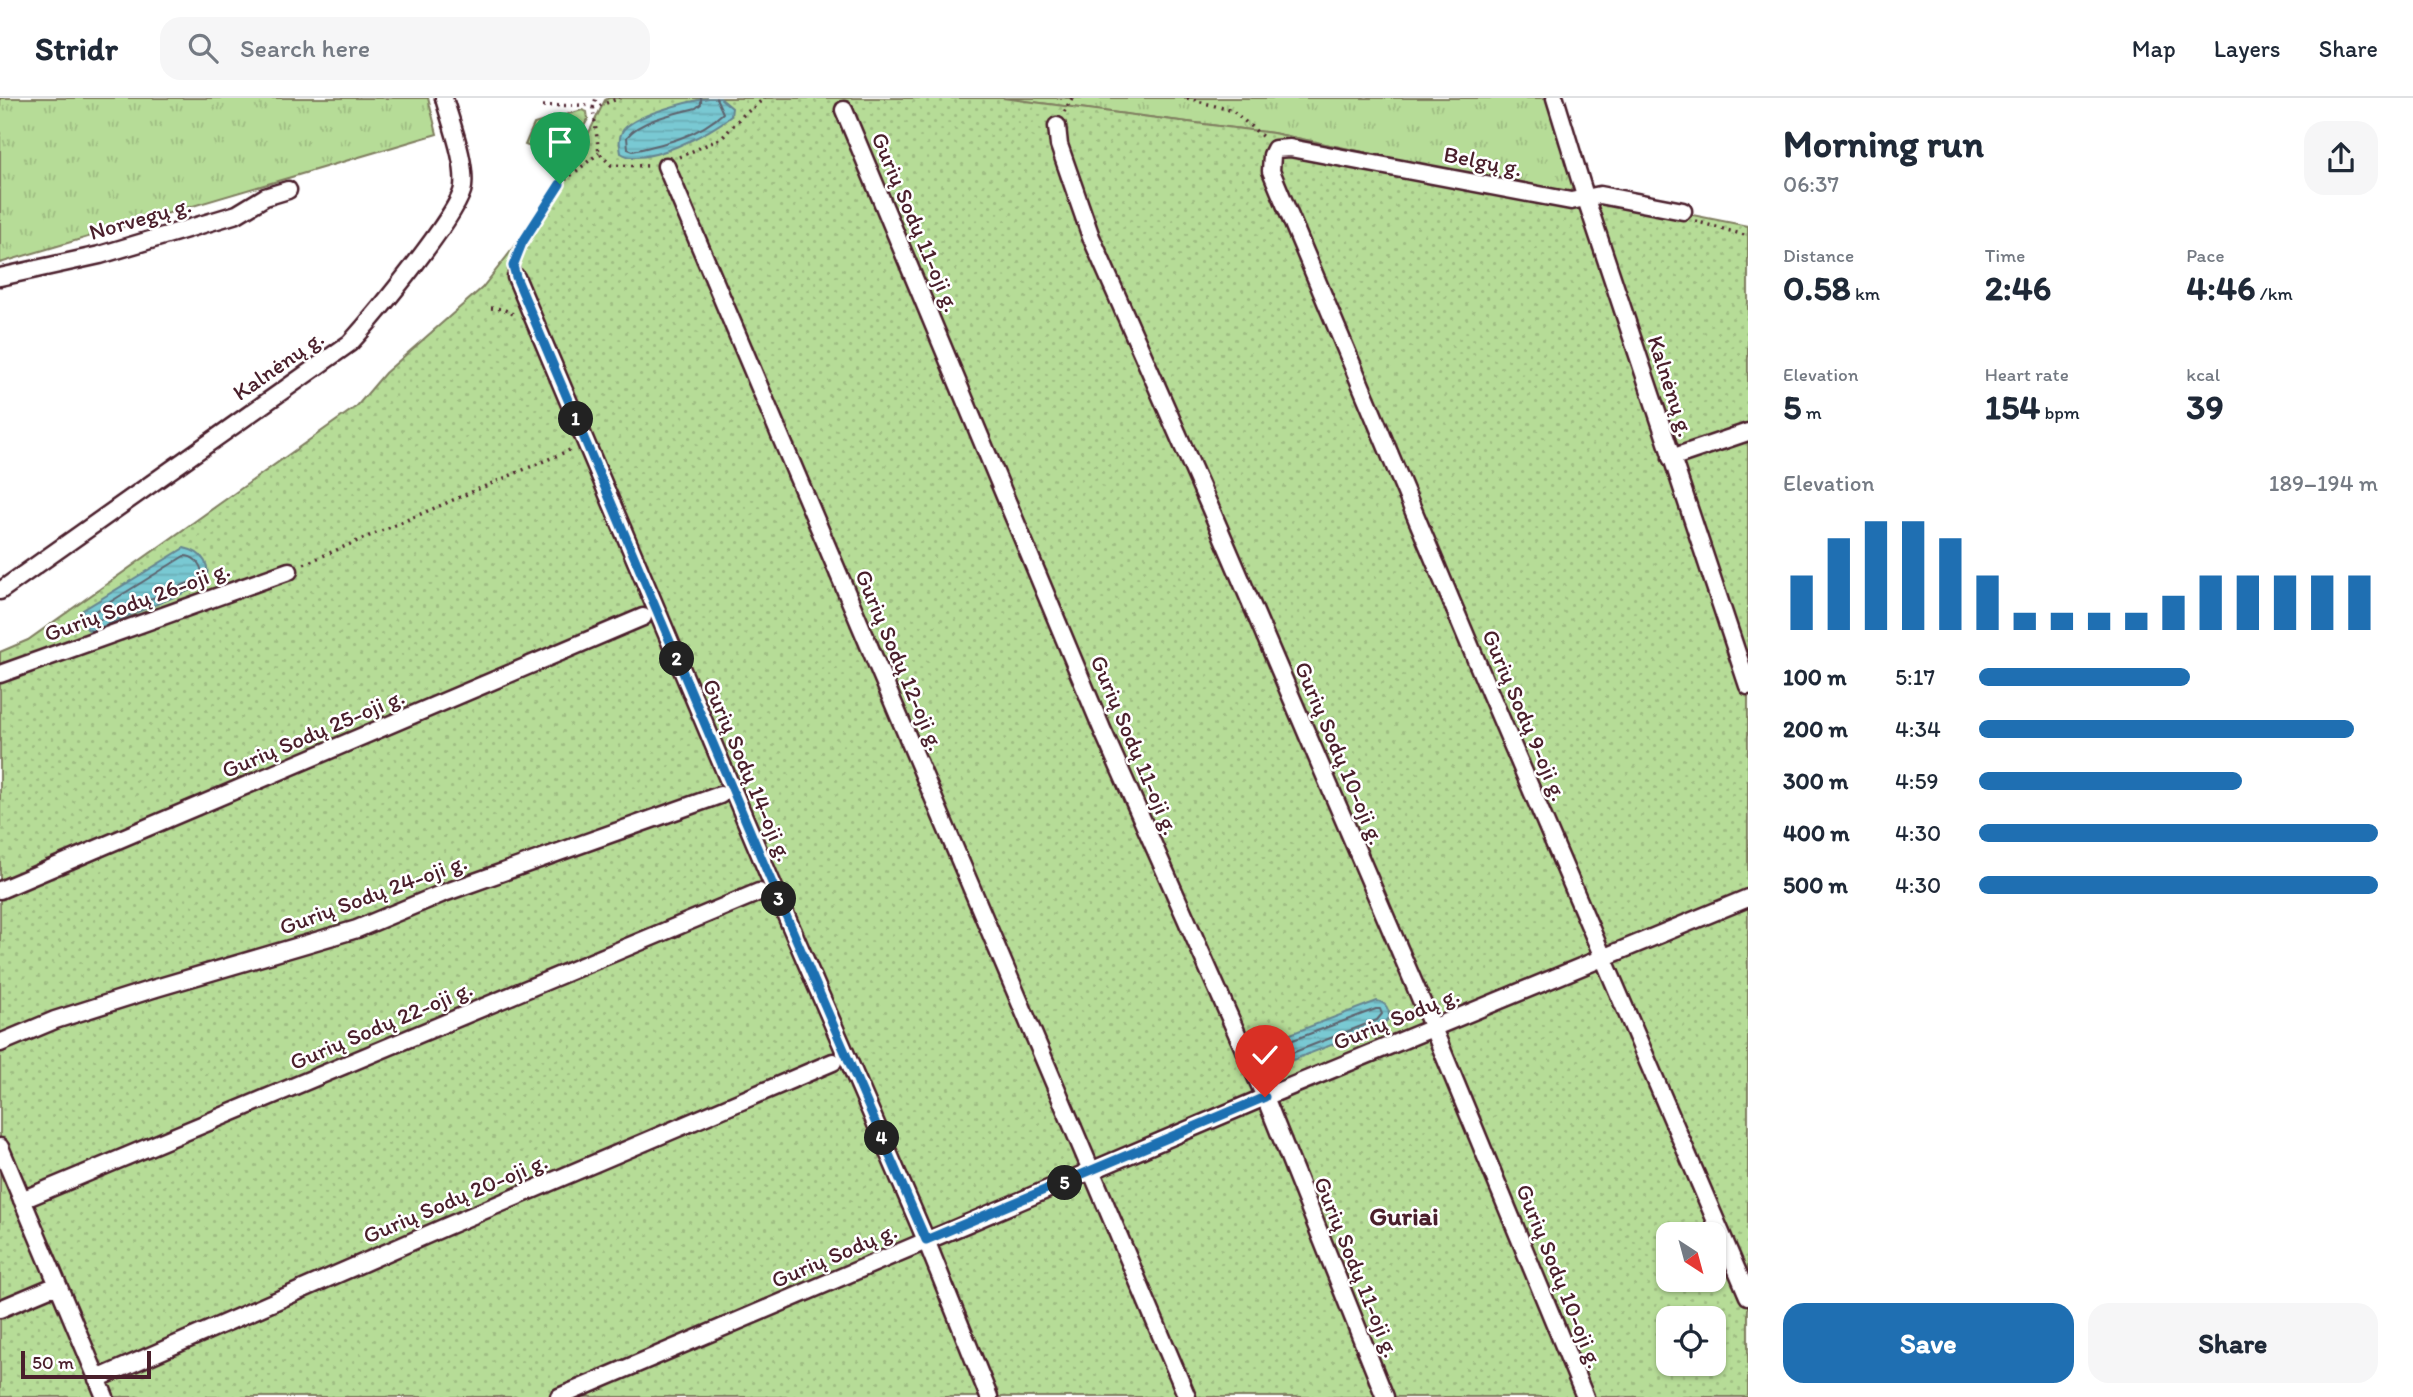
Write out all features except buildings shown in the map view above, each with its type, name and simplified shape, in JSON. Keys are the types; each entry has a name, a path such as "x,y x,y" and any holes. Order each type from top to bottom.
{"street":[{"name":"Kalnėnų g.","path":"0,591 350,342 370,321 439,230 464,189 463,173 444,98"},
{"name":"Kalnėnų g.","path":"1555,98 1671,458 1748,683"},
{"name":"Gurių Sodų 11-oji g.","path":"844,110 1102,729 1265,1097 1385,1397"},
{"name":"Gurių Sodų 10-oji g.","path":"1057,127 1059,145 1091,237 1220,530 1433,1028 1585,1397"},
{"name":"Belgų g.","path":"1276,149 1290,148 1571,201 1600,195 1683,211"},
{"name":"Gurių Sodų 9-oji g.","path":"1276,149 1272,155 1271,171 1484,679 1748,1296"},
{"name":"Gurių Sodų 12-oji g.","path":"666,166 1093,1171 1186,1397"},
{"name":"Norvegų g.","path":"0,277 100,255 237,214 265,197 288,190"},
{"name":"Gurių Sodų 14-oji g.","path":"516,277 926,1240 989,1397"},
{"path":"1671,458 1748,432"},
{"name":"Gurių Sodų 26-oji g.","path":"0,674 289,570"},
{"name":"Gurių Sodų 25-oji g.","path":"0,890 643,617"},
{"name":"Gurių Sodų 24-oji g.","path":"0,1043 55,1020 357,929 441,894 720,795"},
{"name":"Gurių Sodų 22-oji g.","path":"22,1200 759,892"},
{"name":"Gurių Sodų g.","path":"559,1397 1265,1097 1748,898"},
{"name":"Gurių Sodų 20-oji g.","path":"97,1379 833,1062"},
{"path":"0,1147 105,1397"},
{"path":"0,1309 57,1285"}],"path":[{"path":"596,98 593,108 599,153 611,165 666,166 685,153 722,138 741,117 765,98"},
{"path":"543,106 586,105 593,108 620,98"},
{"path":"1187,98 1233,111 1276,149"},
{"path":"516,277 513,266 522,243 560,184 599,153"},
{"path":"1683,211 1695,221 1748,236"},
{"path":"289,570 572,449"}],"green space":[{"path":"0,98 428,98 437,134 0,263"},
{"path":"609,98 1002,98 1273,133 1567,195 1592,195 1748,226 1748,1397 0,1397 0,652 28,640 357,406 385,373 482,288 563,185 605,100"},
{"path":"1002,98 1546,98 1574,186 1567,195 1273,133"},
{"path":"582,110 587,112 588,119 565,160 525,145 534,124"}],"water":[{"path":"709,98 720,98 732,108 731,116 694,139 660,153 631,157 621,153 622,132 637,120 662,110"},
{"path":"184,548 197,553 205,561 207,572 203,585 92,631 87,629 81,615 83,610"},
{"path":"1377,1001 1385,1004 1389,1012 1389,1018 1383,1025 1293,1060 1281,1054 1279,1046 1285,1036"}],"district":[{"name":"Guriai","path":"1404,1216"}],"route":[{"path":"560,184 522,243 513,266 516,277 926,1240 1265,1097"}]}
